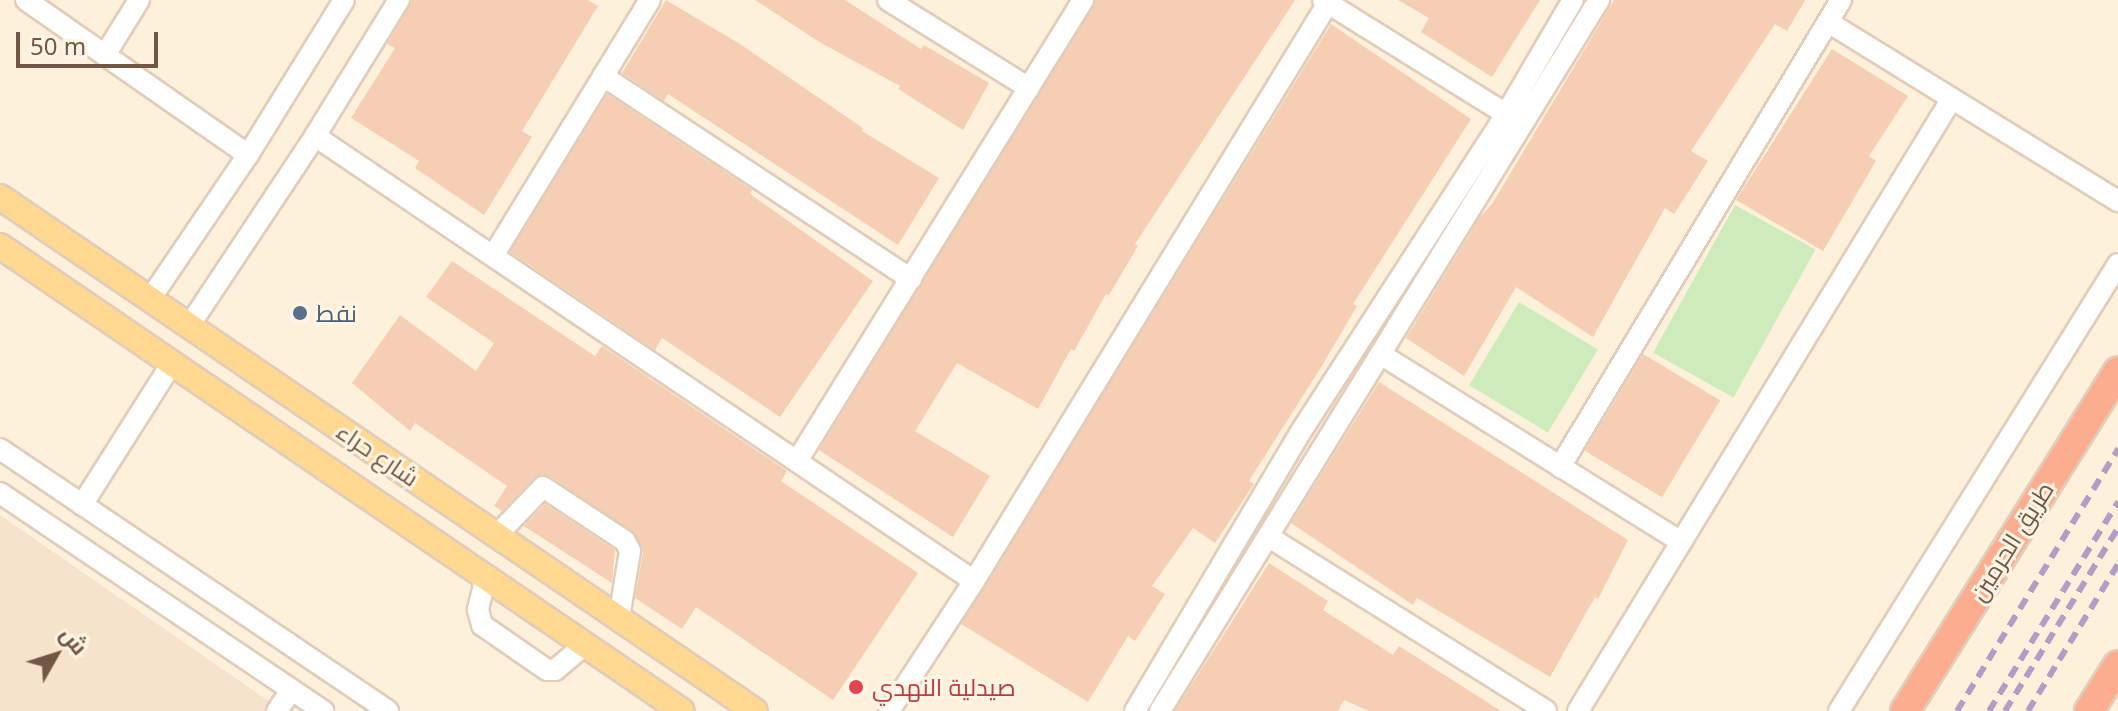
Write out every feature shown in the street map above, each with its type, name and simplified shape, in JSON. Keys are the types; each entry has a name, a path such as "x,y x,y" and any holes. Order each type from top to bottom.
{"highway":[{"name":"طريق الحرمين","path":"1905,711 2118,368"},
{"path":"2089,711 2118,665"}],"main road":[{"name":"شارع حراء","path":"0,197 755,711"},
{"name":"شارع حراء","path":"0,246 678,710"}],"street":[{"path":"26,0 248,155"},
{"path":"105,55 139,0"},
{"path":"150,299 248,155 344,0"},
{"path":"189,326 315,136 399,0"},
{"path":"493,256 650,0"},
{"path":"888,0 1029,88"},
{"path":"797,461 1083,0"},
{"path":"1135,711 1300,433 1506,114 1573,0"},
{"path":"1160,711 1599,0"},
{"path":"1560,467 1841,0"},
{"path":"889,711 974,581 1325,2 1506,114"},
{"path":"1828,22 2118,201"},
{"path":"603,76 911,279"},
{"path":"1578,711 1951,100"},
{"path":"315,136 974,581"},
{"path":"1839,711 2118,264"},
{"path":"1382,355 1681,542"},
{"path":"82,505 172,363"},
{"path":"1300,433 1326,446"},
{"path":"0,449 388,711"},
{"path":"497,535 543,487 625,541 630,551 619,618"},
{"path":"0,493 323,711"},
{"path":"1269,537 1546,711"},
{"path":"486,577 478,610 482,625 547,670 555,670 585,645"},
{"path":"277,711 291,690"}],"shaded area":[{"path":"0,515 283,711 0,711"}],"green space":[{"path":"1735,205 1815,250 1734,397 1653,353"},
{"path":"1519,302 1598,349 1548,433 1469,385"}],"building":[{"path":"412,0 588,0 598,6 522,131 532,137 484,215 415,168 419,161 351,118 395,48 387,44"},
{"path":"666,0 740,44 863,128 862,131 939,178 898,245 668,94 664,101 622,73"},
{"path":"755,0 845,0 921,49 924,45 989,83 963,130 898,89 900,86 821,43"},
{"path":"1096,0 1295,0 1135,244 1138,246 1074,351 1071,349 1038,409 957,363 915,431 990,476 953,537 819,450"},
{"path":"1398,0 1540,0 1492,77 1421,32 1429,18"},
{"path":"1614,0 1805,0 1787,31 1775,24 1691,151 1708,161 1674,214 1665,208 1593,337 1516,287 1464,376 1406,338 1480,217 1492,204"},
{"path":"1331,24 1471,119 1353,304 1357,306 1323,364 1249,481 1254,484 1215,543 1193,528 1152,586 1165,594 1135,641 1128,636 1088,702 961,624"},
{"path":"1832,49 1908,96 1869,156 1876,161 1823,251 1736,200"},
{"path":"607,94 752,190 750,194 873,281 780,417 662,338 655,350 510,252"},
{"path":"452,261 595,356 602,346 787,471 781,481 918,573 833,700 696,607 682,629 635,598 643,552 636,535 550,476 534,478 502,511 494,506 507,486 415,423 410,431 352,383 400,315 476,371 494,343 426,297"},
{"path":"1643,354 1720,400 1662,497 1585,451"},
{"path":"1379,382 1628,540 1598,599 1595,597 1550,677 1417,598 1413,605 1291,523"},
{"path":"545,504 615,550 612,583 524,526"},
{"path":"1269,563 1328,601 1323,610 1393,655 1399,646 1501,711 1369,711 1344,700 1338,711 1175,711"}],"railway":[{"path":"1957,711 2118,449"},
{"path":"1989,711 2118,502"},
{"path":"2005,711 2118,528"},
{"path":"2028,711 2118,564"}],"place":[{"name":"نفط","path":"300,313"},
{"name":"صيدلية النهدي","path":"856,687"}]}
